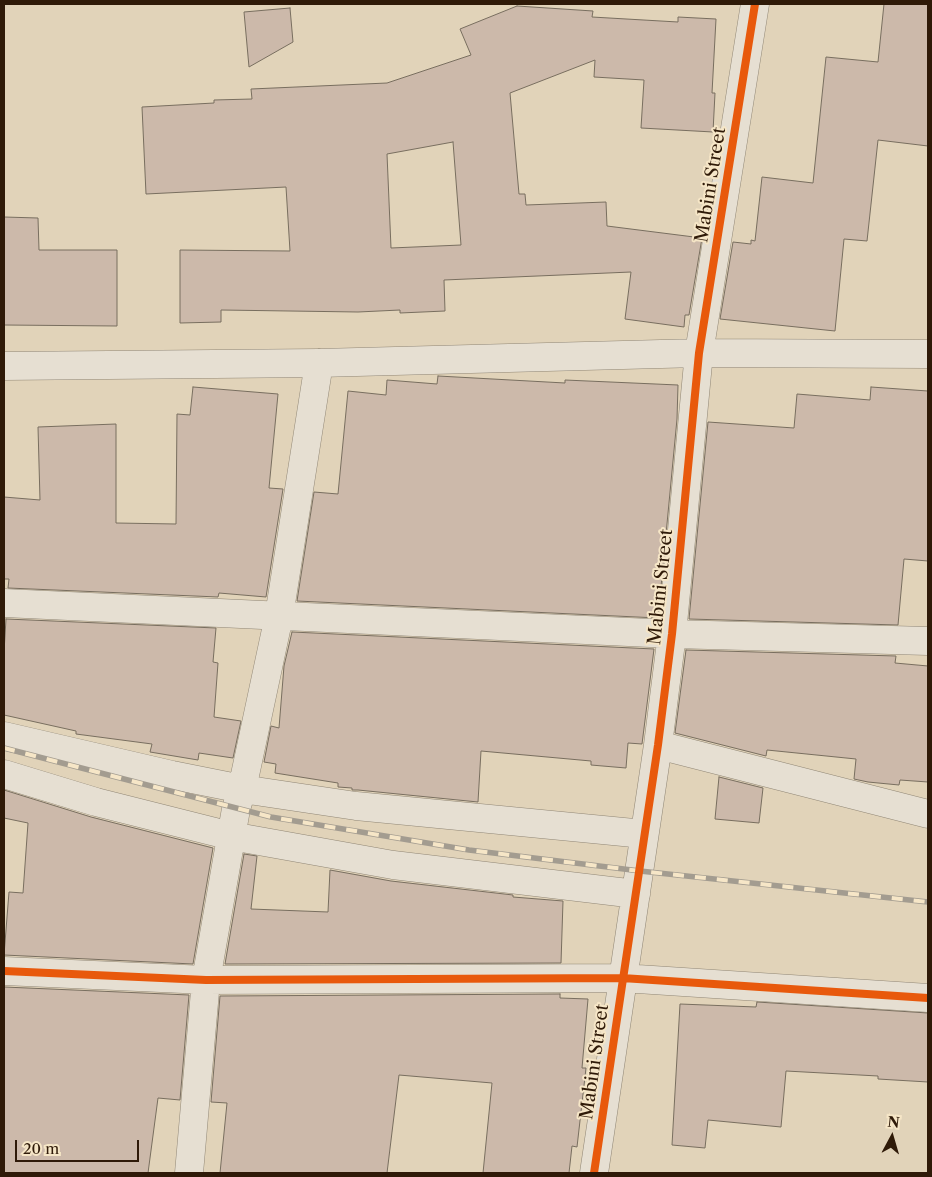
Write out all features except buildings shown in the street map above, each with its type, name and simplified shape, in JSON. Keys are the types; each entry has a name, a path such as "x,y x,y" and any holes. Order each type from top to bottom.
{"street":[{"name":"Mabini Street","path":"594,1173 658,745 672,634 700,353 755,4"},
{"path":"4,366 319,363 700,353 928,354"},
{"path":"189,1173 206,980 236,809 242,789 279,616 319,363"},
{"path":"4,603 672,634 928,642"},
{"path":"4,736 172,775 242,789 356,806 644,834"},
{"path":"658,745 928,814"},
{"path":"4,774 96,802 231,836 393,865 636,894"},
{"path":"4,971 206,980 622,978 928,998"}],"railway":[{"path":"4,748 271,817 469,850 640,871 928,902"}],"cycle path":[{"path":"594,1173 658,745 672,634 699,353 755,4"},
{"path":"4,971 206,980 622,978 928,998"}]}
